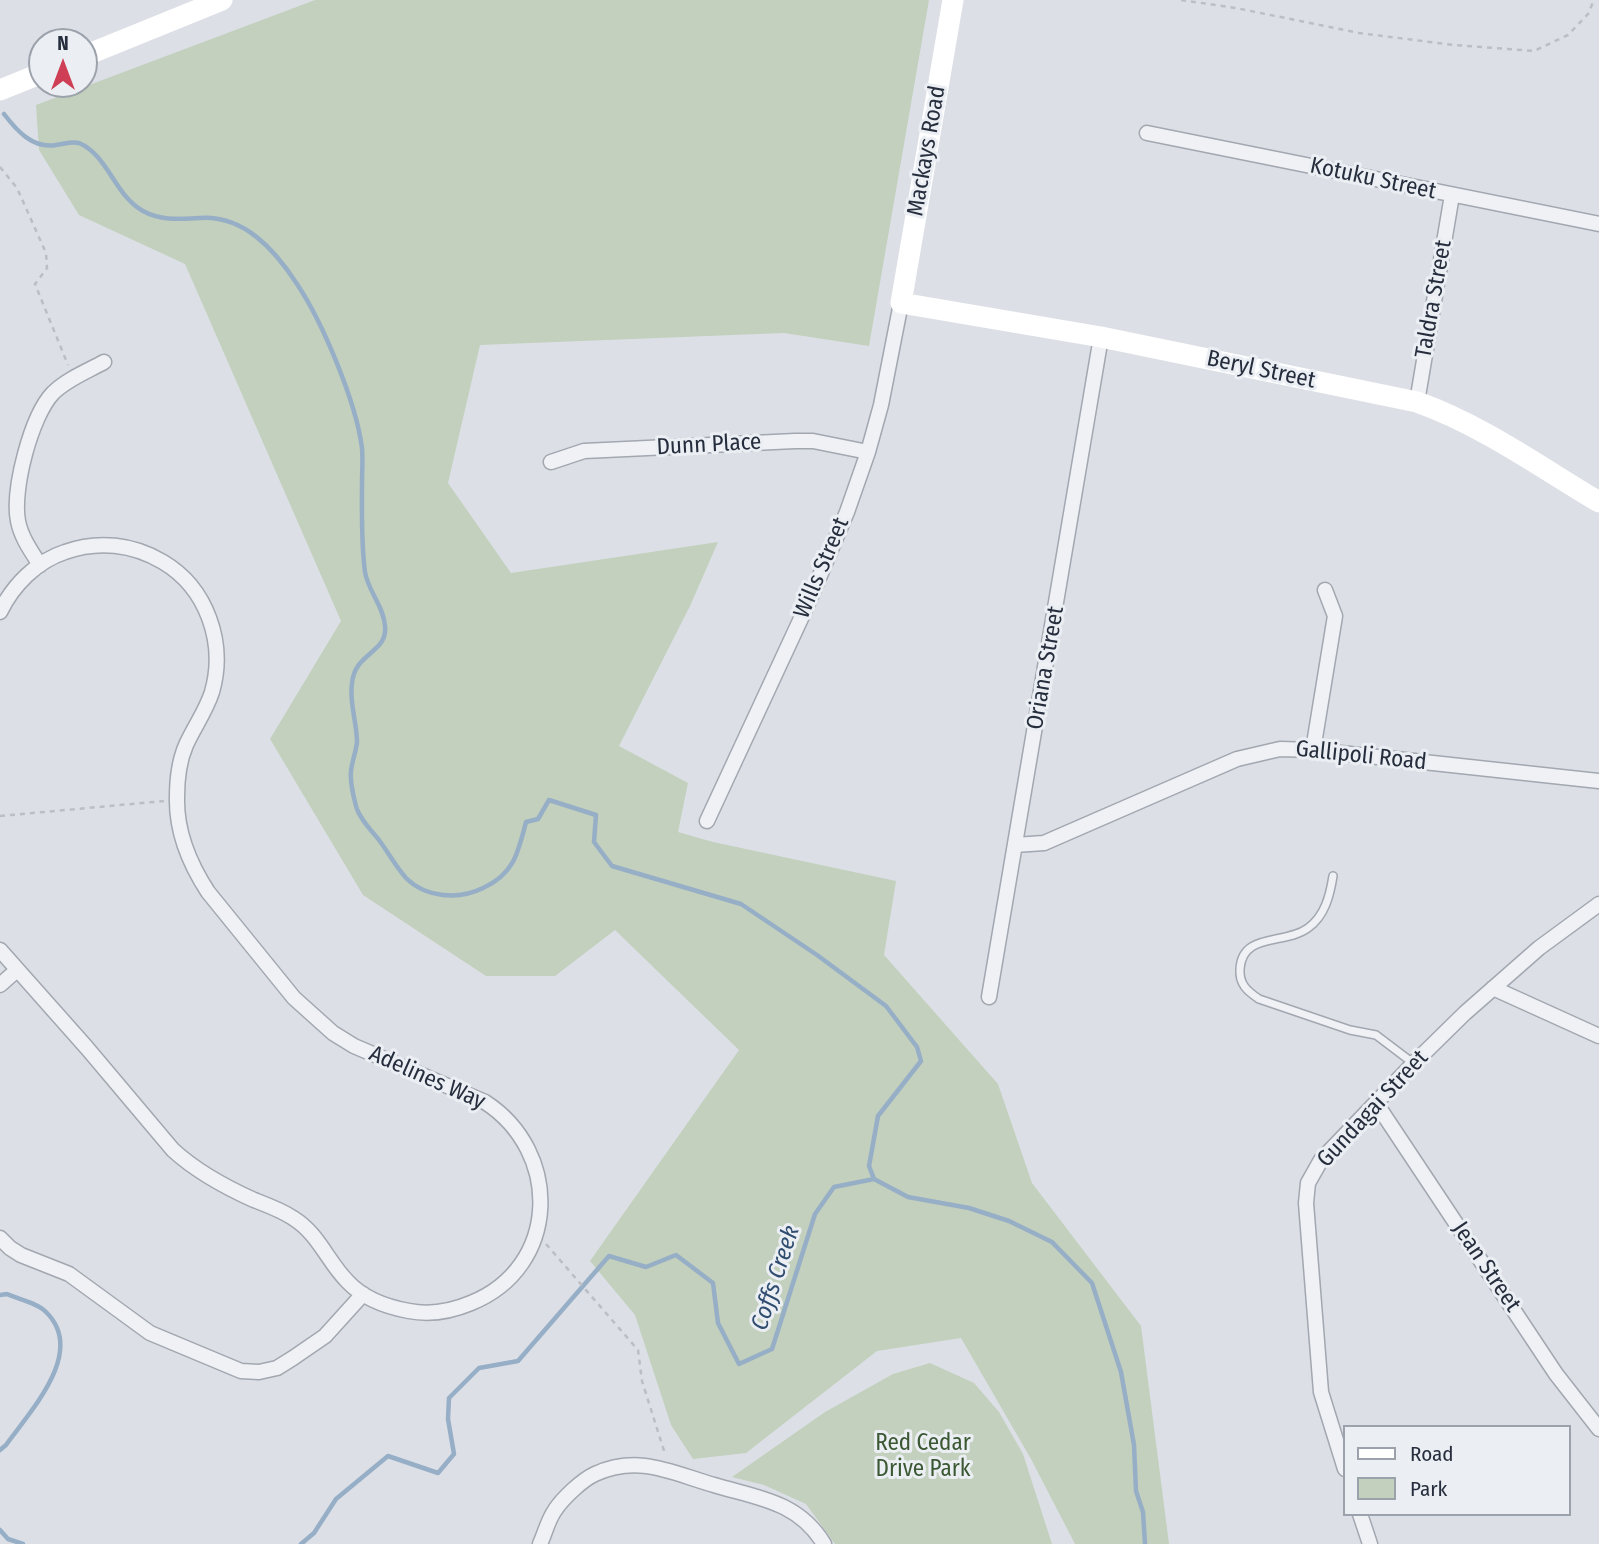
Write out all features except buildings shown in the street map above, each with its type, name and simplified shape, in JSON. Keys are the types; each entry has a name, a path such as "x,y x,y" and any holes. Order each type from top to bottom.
{"main road":[{"path":"98,50 222,0"},
{"name":"Mackays Road","path":"901,303 953,0"},
{"path":"0,90 28,79"},
{"name":"Beryl Street","path":"901,303 1101,337 1417,402 1480,430 1599,502"}],"street":[{"name":"Kotuku Street","path":"1147,133 1599,225"},
{"name":"Taldra Street","path":"1417,402 1451,195"},
{"name":"Wills Street","path":"707,821 830,556 868,452 881,405 901,303"},
{"name":"Oriana Street","path":"989,998 1101,337"},
{"path":"40,565 18,524 16,511 19,486 36,419 54,393 104,362"},
{"name":"Dunn Place","path":"551,462 584,451 795,441 813,441 868,452"},
{"name":"Adelines Way","path":"0,612 19,583 40,565 79,547 124,546 145,553 179,573 193,589 205,608 217,651 216,673 204,713 186,745 181,762 177,800 181,838 196,875 294,999 312,1017 354,1046 485,1102 503,1114 517,1129 527,1144 539,1182 536,1234 528,1252 502,1285 485,1297 460,1307 436,1312 411,1311 386,1305 363,1294 347,1281 309,1230 293,1217 212,1179 181,1157 0,950"},
{"path":"1313,750 1335,616 1325,590"},
{"name":"Gallipoli Road","path":"1015,845 1044,843 1237,759 1280,748 1599,781"},
{"name":"Gundagai Street","path":"1344,1466 1321,1392 1306,1203 1308,1183 1321,1160 1414,1063 1539,948 1599,904"},
{"path":"0,985 17,970"},
{"path":"1493,988 1599,1036"},
{"name":"Jean Street","path":"1376,1103 1556,1374 1599,1429"},
{"path":"0,1238 21,1255 69,1273 150,1333 241,1371 258,1372 277,1368 293,1358 325,1336 363,1294"},
{"path":"540,1544 555,1509 594,1474 634,1464 663,1468 714,1486 760,1496 791,1511 818,1534 824,1544"},
{"path":"1361,1516 1370,1544"}],"lane":[{"path":"1333,876 1326,905 1317,920 1308,928 1286,938 1259,941 1245,951 1241,959 1241,983 1259,999 1350,1030 1376,1035 1414,1063"}],"path":[{"path":"1181,0 1236,8 1359,33 1534,51 1568,36 1588,14 1594,0"},
{"path":"0,167 17,188 46,253 47,268 35,284 74,379"},
{"path":"0,816 177,800"},
{"path":"536,1234 638,1350 642,1381 665,1447 663,1468"}],"green space":[{"path":"315,0 929,0 869,346 784,333 480,345 448,483 511,573 718,542 690,606 619,746 688,783 678,832 896,881 884,955 998,1084 1032,1183 1141,1326 1169,1544 1075,1544 1031,1459 961,1338 877,1351 746,1453 693,1459 671,1425 635,1315 590,1261 739,1050 615,930 555,976 486,976 363,895 270,739 341,621 185,264 79,215 39,150 36,105 55,98 98,98 98,82"},
{"name":"Red Cedar Drive Park","path":"930,1363 974,1383 999,1412 1023,1454 1052,1544 835,1544 806,1504 764,1485 732,1477 825,1412 893,1374"}],"waterway":[{"path":"4,114 20,132 40,144 48,146 76,142 89,149 105,166 125,196 143,211 171,219 216,219 231,222 244,229 257,237 279,259 307,300 337,363 359,429 365,572 385,626 382,642 354,673 352,698 357,742 351,771 352,788 360,815 402,874 423,890 443,895 464,894 483,888 508,869 517,853 526,822 538,819 549,800 596,815 594,842 612,866 741,904 886,1006 917,1047 921,1061 878,1116 869,1166 874,1179"},
{"name":"Coffs Creek","path":"301,1544 314,1533 336,1499 388,1456 438,1473 454,1454 448,1419 449,1398 479,1368 518,1361 609,1256 646,1267 676,1255 713,1283 718,1323 739,1364 772,1349 815,1214 834,1187 874,1179 908,1197 969,1208 1009,1221 1052,1242 1092,1283 1121,1372 1134,1445 1136,1491 1143,1512 1145,1544"},
{"name":"Coffs Creek","path":"0,1295 7,1294 46,1312 57,1328 60,1345 58,1363 40,1399 0,1450"},
{"name":"Coffs Creek","path":"0,1530 8,1539 23,1544"}]}
